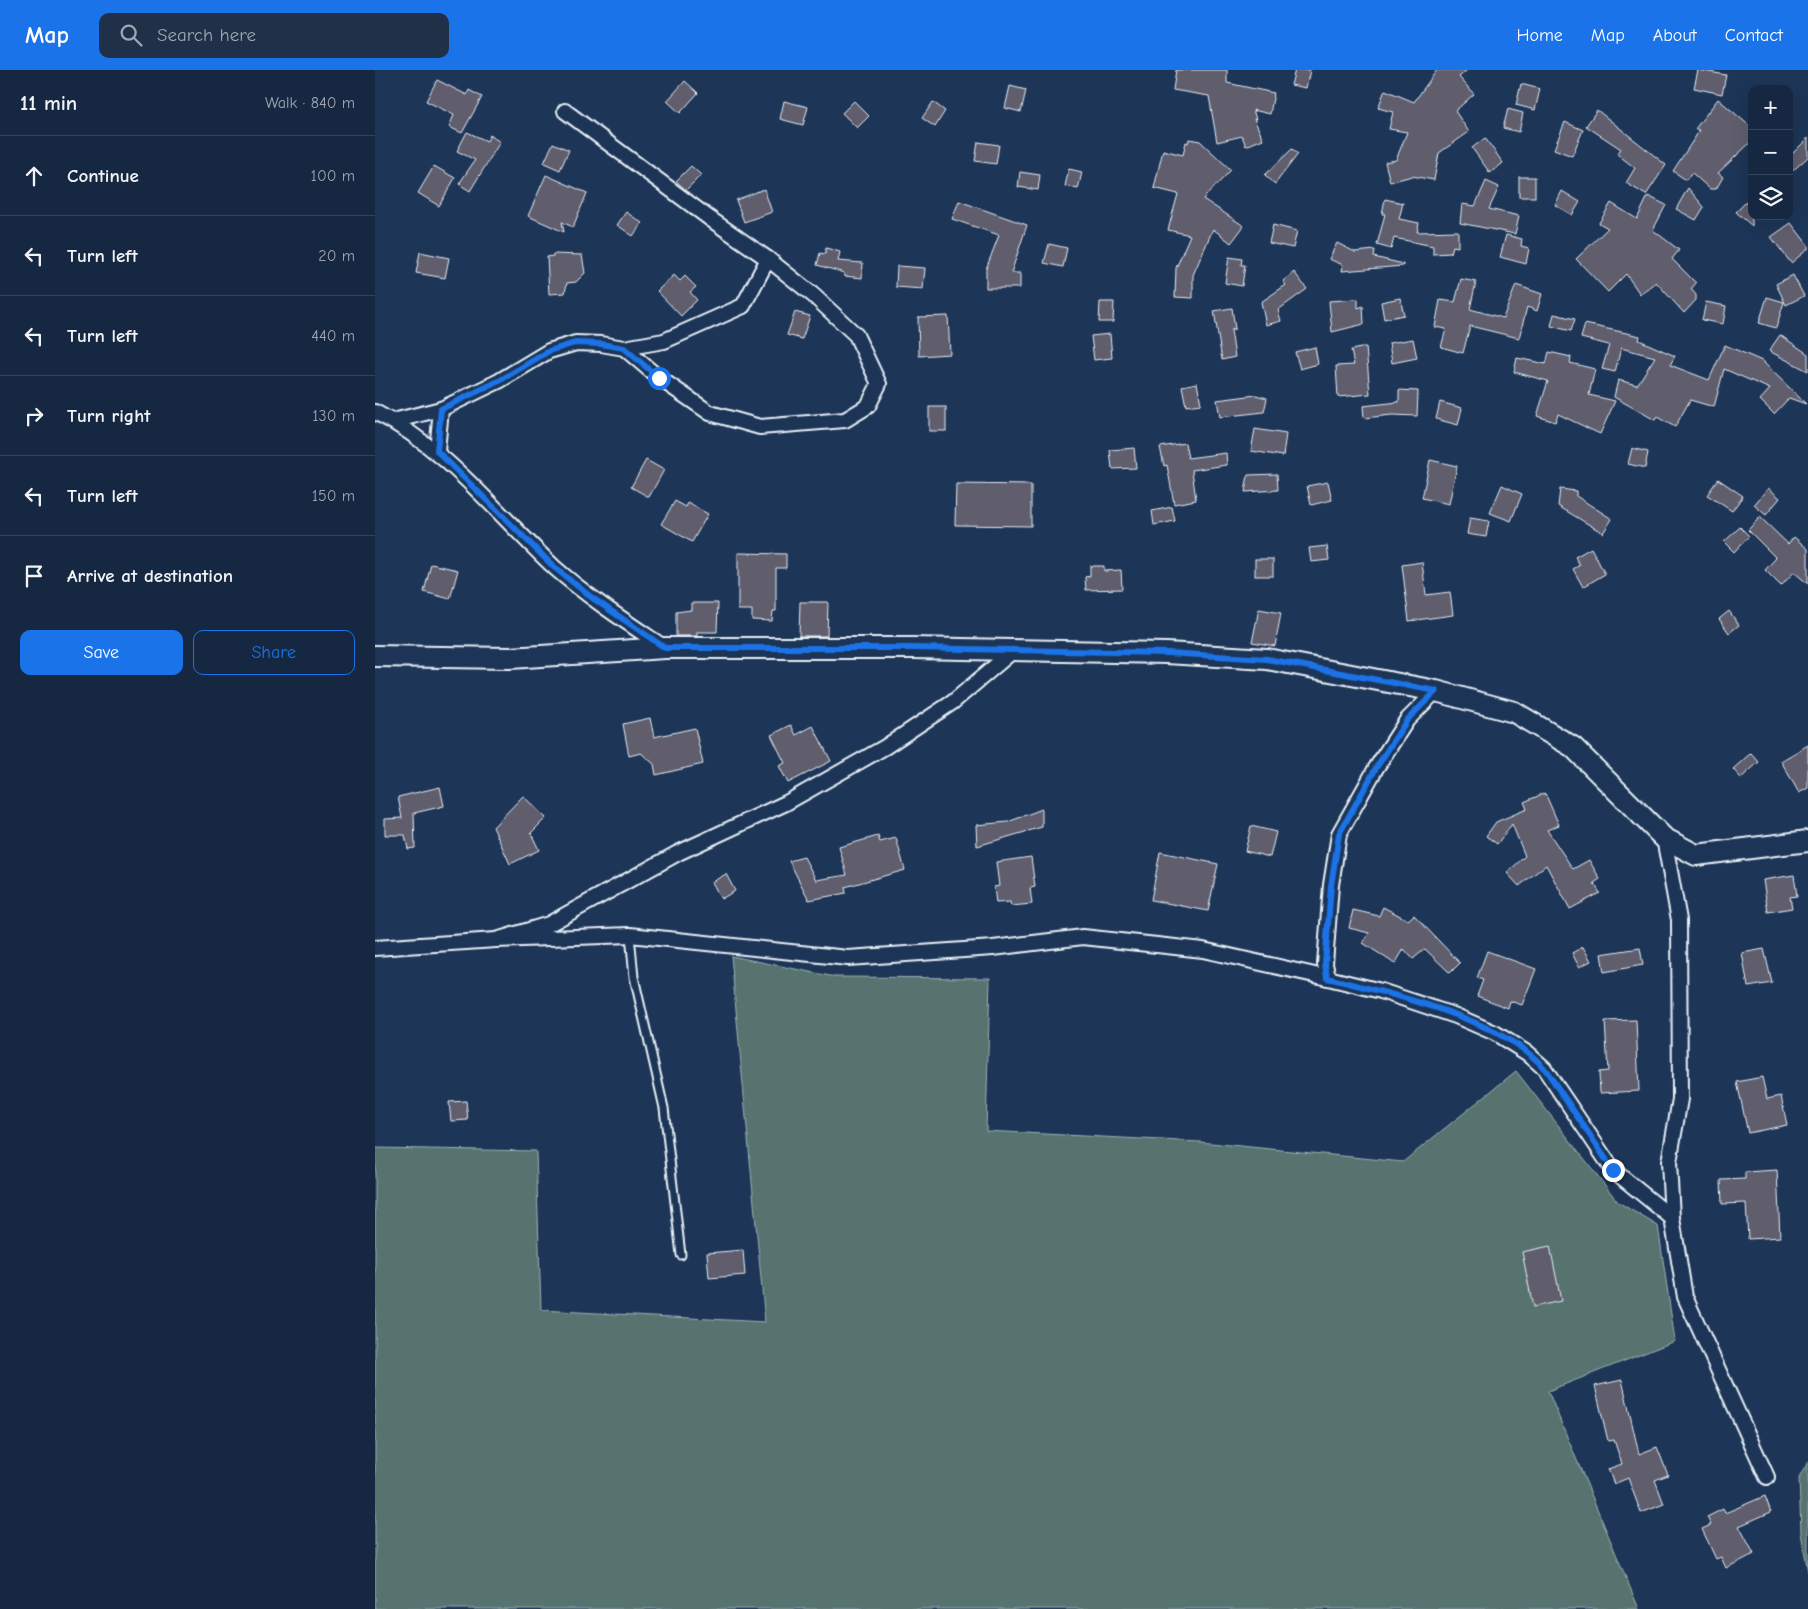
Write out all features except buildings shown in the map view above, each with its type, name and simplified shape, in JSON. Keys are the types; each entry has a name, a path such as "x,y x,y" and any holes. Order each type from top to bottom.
{"street":[{"path":"565,111 813,294 855,335 879,384 868,406 845,420 760,427 710,414 659,378 624,348"},
{"path":"393,421 441,409 499,381 549,351 575,343 601,344 624,348 664,341 743,306 768,259"},
{"path":"437,451 441,409"},
{"path":"375,412 393,421 437,451 555,568 591,597 665,648"},
{"path":"375,656 510,658 665,648 1014,650 1167,653 1267,659 1436,691 1514,712 1573,747 1663,838 1696,855 1808,841"},
{"path":"496,940 549,924 678,853 786,803 885,747 953,702 1014,650"},
{"path":"1327,978 1326,954 1339,834 1376,768 1402,728 1436,691"},
{"path":"1663,838 1679,920 1680,1099 1669,1162 1673,1218 1685,1297 1767,1477"},
{"path":"375,948 496,940 629,935 848,958 993,948 1083,937 1203,950 1381,991 1456,1016 1495,1033 1527,1052 1544,1068 1613,1170 1673,1218"}],"lane":[{"path":"629,935 635,977 665,1108 681,1255"}],"green space":[{"path":"731,956 835,977 990,978 986,1131 1200,1142 1403,1162 1516,1071 1618,1202 1658,1226 1675,1341 1548,1391 1639,1609 375,1609 375,1148 536,1151 541,1310 765,1322"},
{"path":"1808,1462 1808,1572 1801,1533 1799,1478"}],"route":[{"path":"659,378 624,348 601,344 575,343 549,351 499,381 441,409 437,451 555,568 591,597 665,648 913,648 1167,653 1267,659 1436,691 1407,720 1376,768 1339,834 1331,886 1325,964 1327,978 1381,991 1456,1016 1495,1033 1527,1052 1544,1068 1613,1170"}]}
